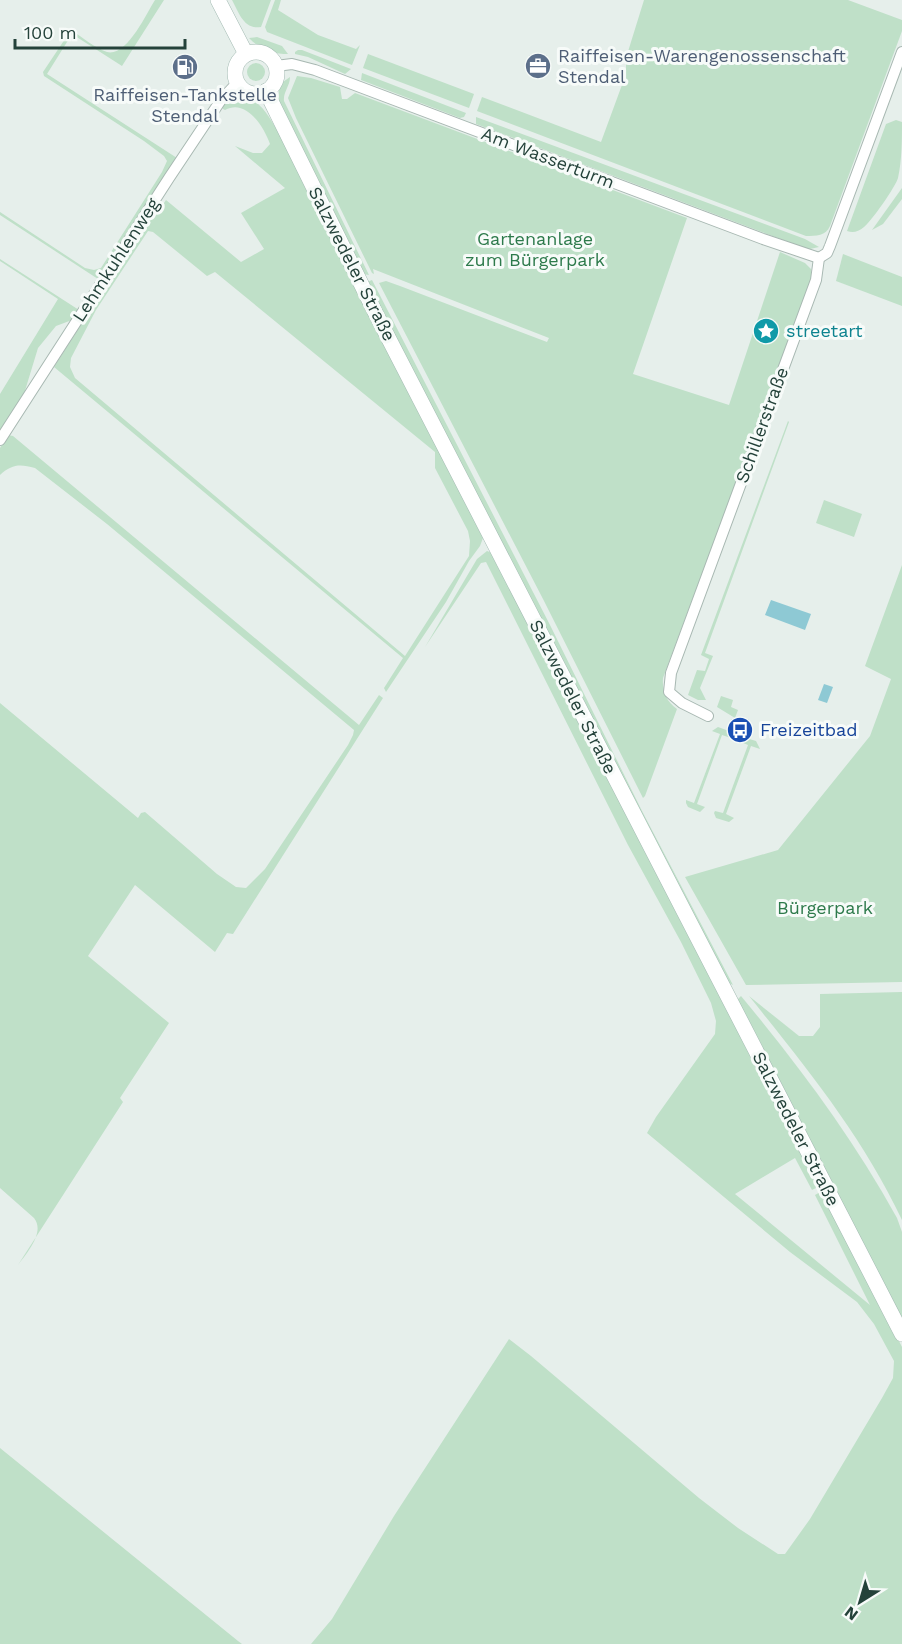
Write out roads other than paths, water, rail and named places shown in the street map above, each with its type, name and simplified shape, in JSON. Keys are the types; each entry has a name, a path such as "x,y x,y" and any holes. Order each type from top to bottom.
{"main road":[{"path":"218,0 246,54"},
{"path":"256,52 266,54 276,66 276,80 266,92 250,93 237,83 235,69 238,60 246,54 256,52"},
{"name":"Salzwedeler Straße","path":"266,92 375,312 902,1334"}],"street":[{"name":"Schillerstraße","path":"708,716 674,698 669,692 671,673 816,280 819,258 827,253 830,246 902,52"},
{"name":"Am Wasserturm","path":"276,66 292,64 315,69 754,236 819,258"},
{"name":"Lehmkuhlenweg","path":"0,441 168,178 221,100 237,83"}],"water":[{"path":"771,600 811,614 805,630 765,615"},
{"path":"824,684 833,687 827,703 818,700"}],"place":[{"name":"Raiffeisen-Warengenossenschaft Stendal","path":"538,66"},
{"name":"Raiffeisen-Tankstelle Stendal","path":"185,67"},
{"name":"streetart","path":"766,331"},
{"name":"Freizeitbad","path":"740,730"}],"park label":[{"name":"Gartenanlage zum Bürgerpark","path":"535,249"},
{"name":"Bürgerpark","path":"825,908"}]}
